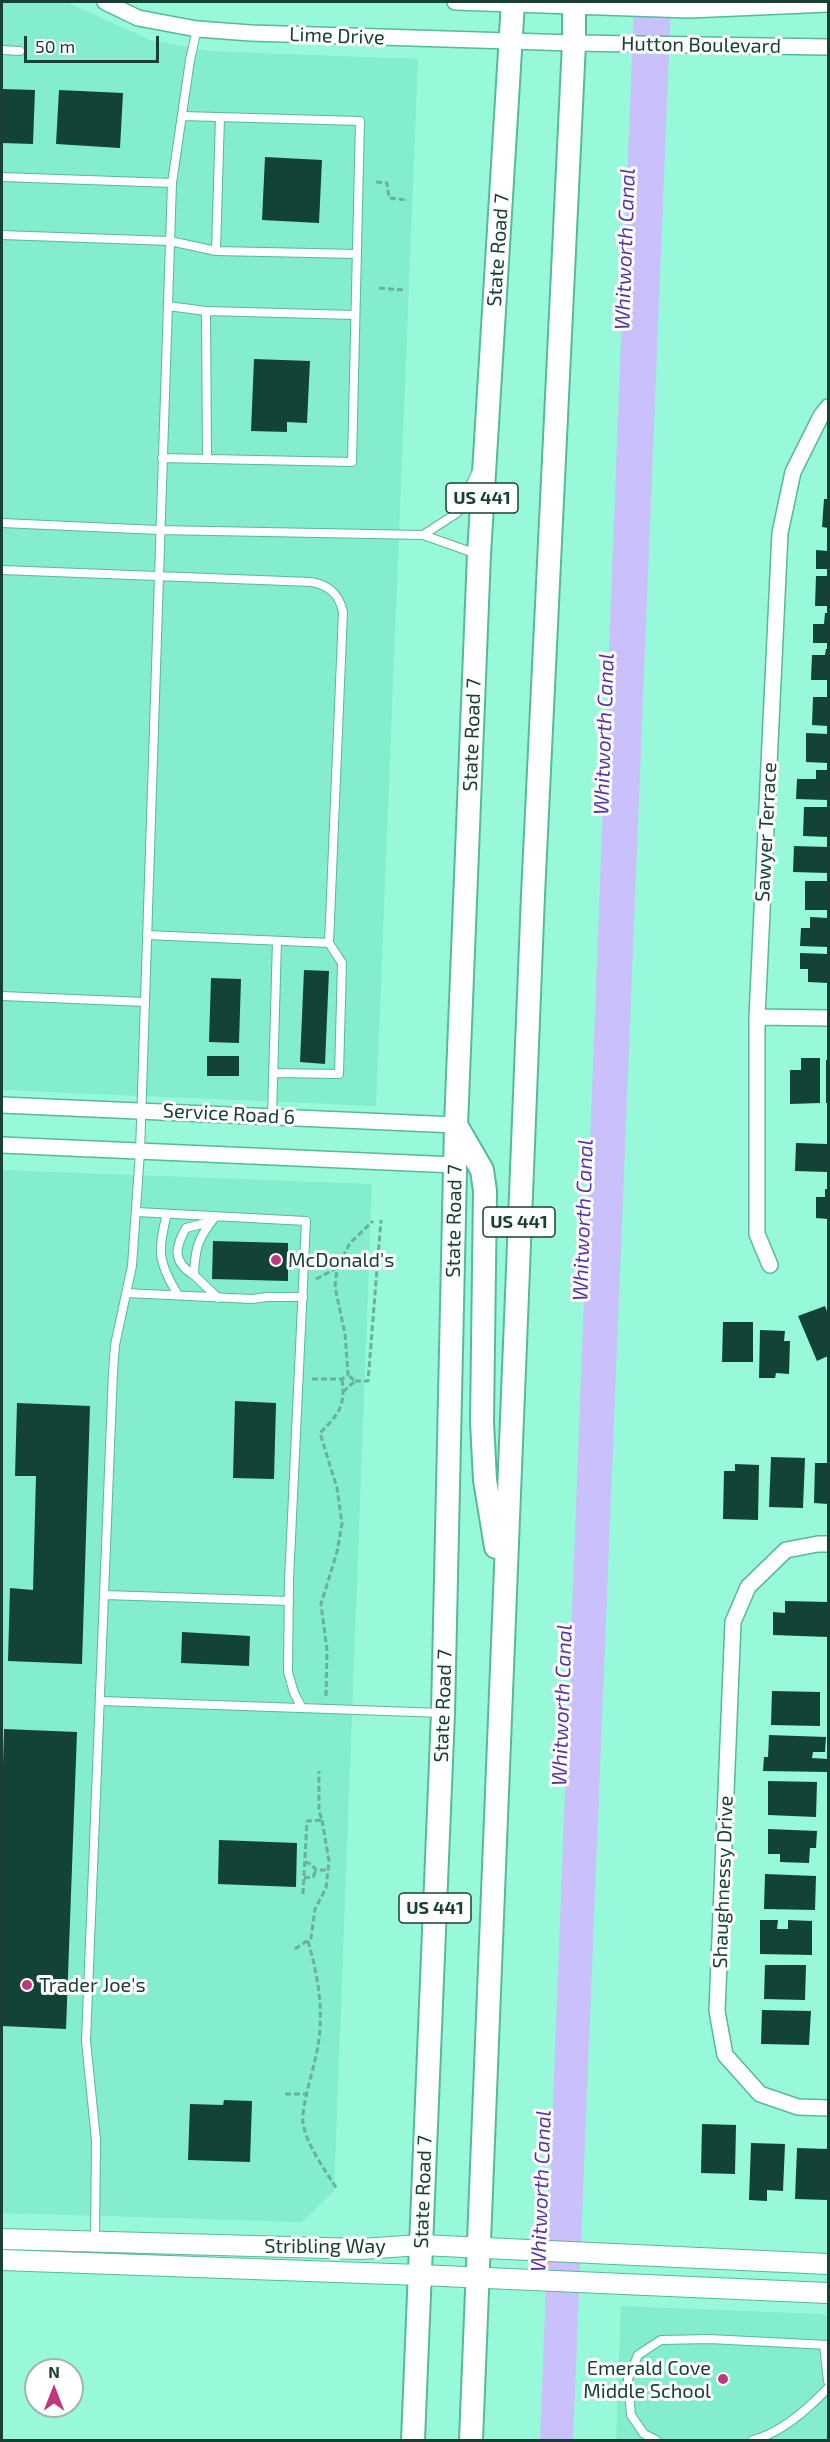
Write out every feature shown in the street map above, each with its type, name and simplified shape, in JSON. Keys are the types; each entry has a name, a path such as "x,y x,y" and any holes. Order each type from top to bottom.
{"main road":[{"name":"State Road 7","path":"413,2440 443,1713 456,1125 479,554 513,2"},
{"name":"US 441","path":"471,2440 533,907 574,43 574,3"},
{"path":"456,1125 482,1170 486,1191 482,1422 486,1480 504,1599"}],"street":[{"name":"Lime Drive","path":"105,2 138,18 197,29 310,35 574,43"},
{"path":"455,2 574,3"},
{"name":"Hutton Boulevard","path":"574,3 616,8 689,10 828,4"},
{"name":"Hutton Boulevard","path":"574,43 828,47"},
{"name":"Sawyer Terrace","path":"770,1265 757,1234 757,1017 780,533 793,472 821,416 828,407"},
{"path":"757,1017 828,1018"},
{"name":"Service Road 6","path":"2,1105 456,1125"},
{"name":"Service Road 6","path":"2,1145 455,1165"},
{"name":"Shaughnessy Drive","path":"828,1544 786,1550 748,1587 734,1622 717,2011 725,2055 760,2094 798,2107 828,2108"},
{"name":"Stribling Way","path":"2,2239 361,2249 420,2245 828,2264"},
{"name":"Stribling Way","path":"2,2260 531,2279 828,2293"}],"lane":[{"path":"95,2241 96,2140 86,2041 115,1345 132,1266 140,1152 172,183 197,29"},
{"path":"2,50 20,51"},
{"path":"162,458 352,462 360,122 182,116"},
{"path":"216,251 220,117"},
{"path":"2,177 172,183"},
{"path":"2,235 170,241 216,251 357,254"},
{"path":"168,306 206,311 355,315"},
{"path":"206,311 207,459"},
{"path":"423,535 457,513 485,455"},
{"path":"2,523 159,530 423,535 479,554"},
{"path":"2,570 320,584 329,588 341,603 343,612 329,943 342,963 339,1074 273,1074"},
{"path":"147,935 329,943"},
{"path":"272,1116 277,941"},
{"path":"2,996 145,1002"},
{"path":"137,1212 213,1220 306,1221 289,1601 288,1672 294,1694 302,1708"},
{"path":"167,1214 161,1237 160,1257 178,1295"},
{"path":"194,1275 195,1249 202,1232 213,1220"},
{"path":"213,1220 186,1228 177,1244 178,1259 186,1270 218,1298"},
{"path":"126,1293 252,1299 303,1297"},
{"path":"105,1595 289,1601"},
{"path":"101,1701 443,1713"},
{"path":"656,2440 644,2437 631,2415 628,2379 638,2355 662,2340 709,2339 826,2345 828,2381"},
{"path":"753,2440 763,2439 785,2425 828,2388"}],"path":[{"path":"376,182 387,183 389,198 408,200"},
{"path":"378,288 405,290"},
{"path":"373,1221 350,1243 337,1268 335,1287 345,1334 348,1374 355,1381 368,1381 381,1220"},
{"path":"312,1281 337,1268"},
{"path":"312,1379 342,1379 348,1374"},
{"path":"326,1697 327,1650 321,1604 337,1552 342,1524 337,1488 320,1433 339,1413 344,1392 342,1379"},
{"path":"344,1392 355,1381"},
{"path":"295,1949 311,1938 315,1909 326,1888 328,1851 319,1811 319,1771"},
{"path":"303,1894 307,1821 322,1820"},
{"path":"305,1862 311,1864 316,1870"},
{"path":"316,1870 328,1870"},
{"path":"304,1878 313,1877 316,1870"},
{"path":"308,1941 317,1972 322,2010 318,2045 303,2123 318,2161 337,2189"},
{"path":"285,2094 308,2094"}],"shaded area":[{"path":"2,2 66,2 150,40 209,51 418,59 376,1106 2,1090"},
{"path":"2,1170 372,1184 334,2191 302,2222 2,2213"},
{"name":"Emerald Cove Middle School","path":"621,2306 822,2314 828,2317 828,2440 616,2440"}],"water":[{"name":"Whitworth Canal","path":"634,2 671,2 573,2440 540,2440"}],"building":[{"path":"2,89 35,90 33,144 2,143"},
{"path":"59,90 123,93 120,148 56,144"},
{"path":"265,157 322,160 319,223 262,220"},
{"path":"254,359 310,361 307,423 287,422 287,432 251,431"},
{"path":"824,499 828,499 828,528 822,527"},
{"path":"816,550 828,551 828,569 816,569"},
{"path":"816,576 828,576 828,606 815,606"},
{"path":"825,613 828,613 828,643 813,643 813,624 824,624"},
{"path":"828,649 828,680 811,680 812,655 825,655"},
{"path":"813,697 828,697 828,726 812,725"},
{"path":"806,733 828,734 828,763 806,762"},
{"path":"816,770 828,770 828,800 796,799 797,779 816,779"},
{"path":"804,807 828,807 828,837 803,836"},
{"path":"794,846 828,847 828,873 793,872"},
{"path":"805,881 828,881 828,910 805,910"},
{"path":"810,917 828,918 828,947 800,946 801,928 810,928"},
{"path":"800,953 828,954 828,983 808,982 808,969 800,969"},
{"path":"304,970 329,971 325,1064 300,1062"},
{"path":"211,978 241,979 239,1043 209,1042"},
{"path":"207,1056 239,1056 239,1076 207,1076"},
{"path":"801,1058 820,1058 820,1103 790,1104 790,1070 801,1070"},
{"path":"826,1060 828,1060 828,1103 826,1103"},
{"path":"796,1143 828,1144 828,1172 795,1171"},
{"path":"825,1189 828,1189 828,1219 816,1218 816,1197 825,1197"},
{"path":"213,1241 288,1243 288,1281 212,1279"},
{"path":"825,1306 828,1314 828,1356 817,1361 798,1316"},
{"path":"723,1322 753,1322 753,1362 722,1362"},
{"path":"760,1330 785,1331 784,1341 790,1341 789,1374 776,1373 775,1378 759,1378"},
{"path":"235,1401 276,1403 274,1479 233,1478"},
{"path":"17,1403 90,1406 82,1664 8,1661 10,1588 33,1590 36,1476 15,1476"},
{"path":"771,1457 805,1458 803,1508 769,1507"},
{"path":"815,1463 828,1463 828,1504 814,1503"},
{"path":"735,1464 759,1465 758,1520 723,1519 724,1471 735,1471"},
{"path":"785,1601 828,1602 828,1637 773,1635 773,1612 785,1613"},
{"path":"182,1632 250,1636 249,1666 181,1663"},
{"path":"772,1691 820,1692 820,1726 771,1725"},
{"path":"4,1729 77,1732 66,2029 2,2026"},
{"path":"769,1735 826,1737 825,1752 813,1752 812,1758 828,1759 828,1772 763,1771 764,1757 768,1757"},
{"path":"768,1781 817,1782 816,1817 768,1815"},
{"path":"768,1829 817,1831 816,1848 810,1848 809,1863 780,1862 780,1854 768,1854"},
{"path":"219,1840 297,1843 296,1887 218,1884"},
{"path":"765,1874 816,1876 815,1910 764,1909"},
{"path":"760,1920 778,1920 777,1929 788,1929 788,1920 812,1921 812,1955 760,1954"},
{"path":"765,1965 806,1965 805,2000 764,1999"},
{"path":"762,2010 811,2011 809,2045 761,2044"},
{"path":"224,2100 252,2101 250,2162 188,2160 190,2104 223,2105"},
{"path":"702,2124 736,2125 735,2174 701,2173"},
{"path":"751,2143 785,2144 783,2191 767,2190 767,2201 749,2200"},
{"path":"797,2148 828,2149 828,2200 795,2199"}],"place":[{"name":"McDonald's","path":"276,1260"},
{"name":"Trader Joe's","path":"27,1985"},
{"name":"Emerald Cove Middle School","path":"723,2379"}]}
